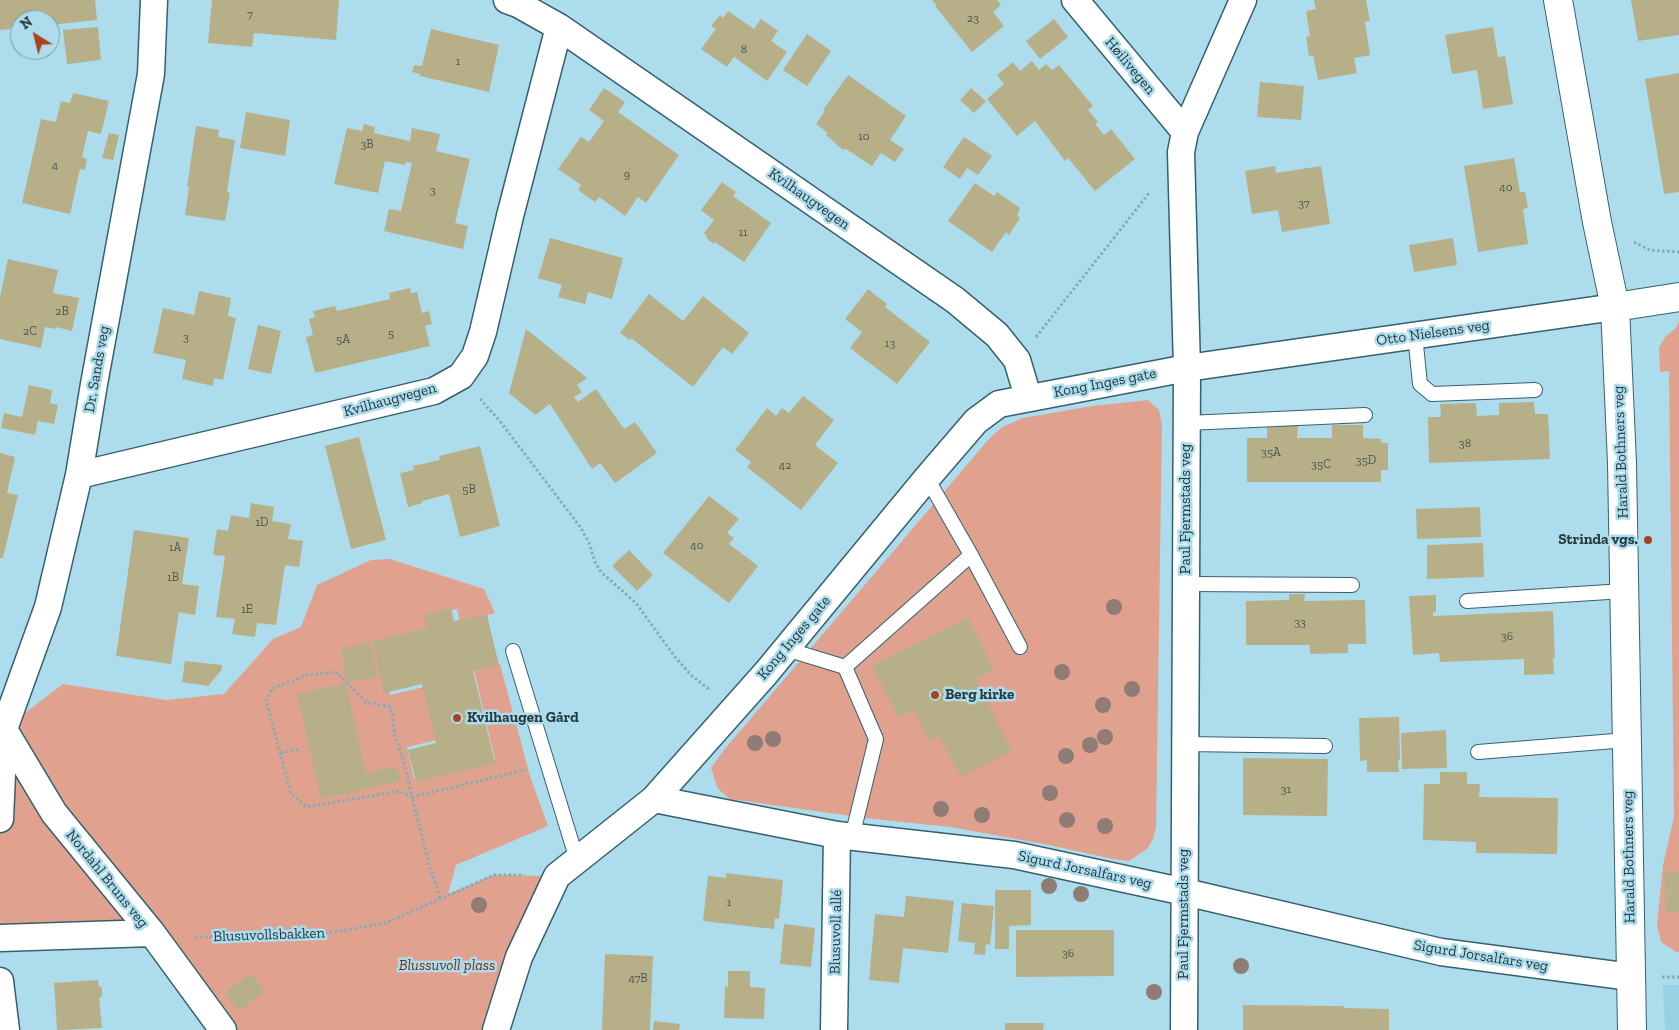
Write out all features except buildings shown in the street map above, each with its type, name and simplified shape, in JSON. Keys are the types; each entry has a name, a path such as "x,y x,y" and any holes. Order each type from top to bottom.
{"street":[{"name":"Dr. Sands veg","path":"0,819 2,726 48,607 79,475 151,74 154,0"},
{"name":"Kvilhaugvegen","path":"507,0 518,4 559,27 956,300 997,335 1017,360 1028,397"},
{"name":"Høilivegen","path":"1075,0 1183,142"},
{"name":"Paul Fjermstads veg","path":"1184,1030 1187,368 1183,142 1243,0"},
{"name":"Harald Bothners veg","path":"1558,0 1597,222 1615,307 1622,463 1632,1030"},
{"name":"Kvilhaugvegen","path":"79,475 434,391 461,376 475,356 483,332 510,216 559,27"},
{"name":"Otto Nielsens veg","path":"1187,368 1679,297"},
{"name":"Kong Inges gate","path":"496,1030 519,957 567,868 654,799 786,649 976,421 999,404 1187,368"},
{"name":"Nordahl Bruns veg","path":"2,726 54,813 152,933 223,1030"},
{"name":"Sigurd Jorsalfars veg","path":"654,799 844,836 1014,855 1185,892 1441,952 1631,977"},
{"name":"Blusuvoll allé","path":"834,1030 844,836"},
{"path":"0,938 152,933"},
{"path":"0,981 6,1030"}],"lane":[{"path":"1415,335 1420,384 1432,394 1535,390"},
{"path":"1187,423 1365,415"},
{"path":"927,478 971,554 1020,647"},
{"path":"845,667 971,554"},
{"path":"1186,584 1352,585"},
{"path":"1466,601 1624,591"},
{"path":"786,649 845,667 876,739 844,836"},
{"path":"513,651 548,765 567,868"},
{"path":"1478,752 1627,740"},
{"path":"1185,744 1325,746"}],"path":[{"path":"1017,360 1183,142"},
{"path":"1597,222 1650,250 1679,252"},
{"path":"461,376 499,420 581,528 601,572 636,603 691,675 733,709"},
{"path":"440,898 429,865 412,797 404,762 394,736 391,707 366,702 336,672 306,675 272,689 266,700 291,794 307,807 400,791 412,797 548,765"},
{"path":"281,753 299,749"},
{"name":"Blusuvollsbakken","path":"152,933 205,937 312,936 386,924 494,875 567,868"}],"shaded area":[{"path":"1663,985 1679,985 1679,1030 1665,1030"}],"green space":[{"path":"1679,321 1679,952 1676,952 1661,942 1657,925 1663,865 1674,817 1669,371 1660,372 1659,347 1666,336 1676,328"},
{"path":"1148,400 1159,410 1162,424 1156,828 1148,848 1129,861 1113,859 950,827 865,818 730,799 718,789 711,768 724,750 989,439 1002,427 1023,418 1092,406"},
{"name":"Blussuvoll plass","path":"390,559 484,589 495,613 460,622 457,609 430,615 432,629 378,643 390,695 424,687 437,740 407,747 414,779 495,760 474,670 500,664 530,776 548,826 456,865 448,894 494,875 557,876 496,1030 223,1030 152,933 0,938 0,749 4,729 63,684 166,700 224,694 273,639 301,627 317,585 371,560"}],"place":[{"name":"Strinda vgs.","path":"1648,540"},
{"name":"Berg kirke","path":"935,695"},
{"name":"Kvilhaugen Gård","path":"457,718"}]}
